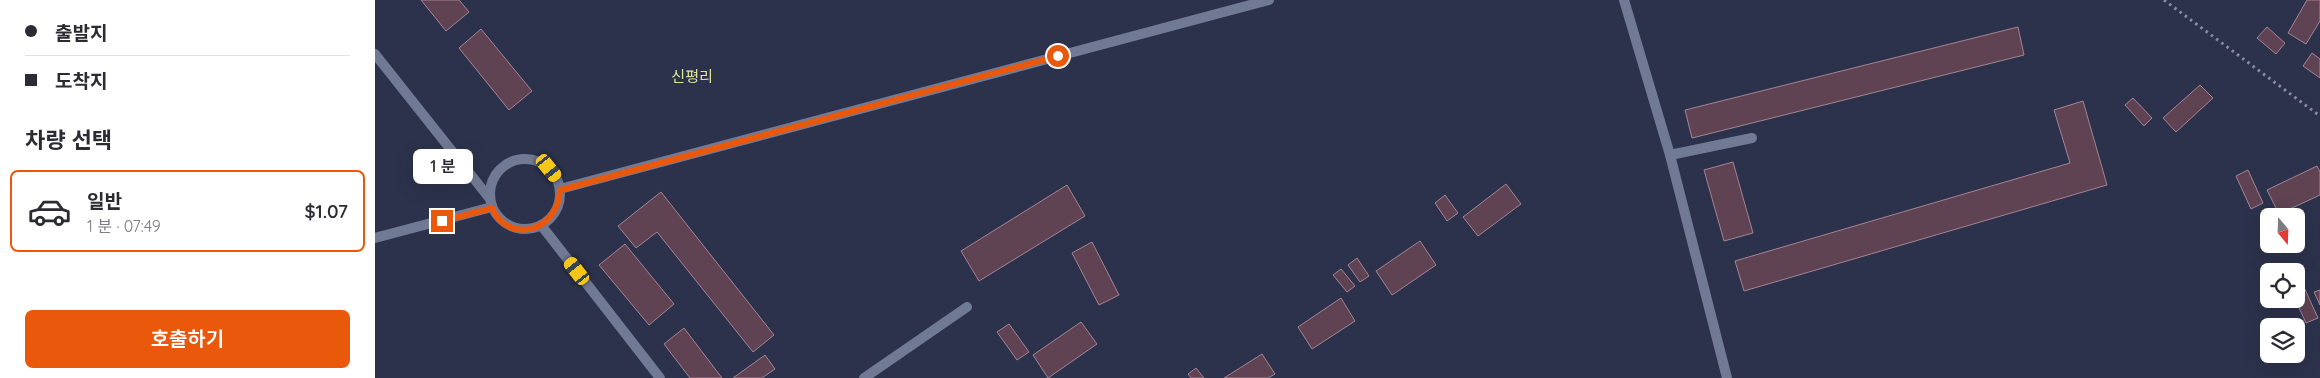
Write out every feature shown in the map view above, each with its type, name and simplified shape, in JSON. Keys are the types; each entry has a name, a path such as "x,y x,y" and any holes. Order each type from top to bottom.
{"street":[{"path":"560,190 1269,0"},
{"path":"1624,0 1670,155 1727,378"},
{"path":"375,54 491,203 501,220 511,227 523,229 541,225 554,213 559,202 560,190 556,178 549,168 538,162 526,159 514,160 503,166 495,175 490,186 491,203"},
{"path":"1670,155 1752,138"},
{"path":"375,238 491,203"},
{"path":"541,225 660,378"},
{"path":"864,378 967,307"}],"path":[{"path":"2164,0 2320,116"}],"building":[{"path":"421,0 459,0 469,12 446,31"},
{"path":"2307,0 2320,0 2320,21 2306,44 2288,33"},
{"path":"2018,27 2024,55 1692,138 1685,110"},
{"path":"2267,27 2285,43 2276,54 2257,38"},
{"path":"481,29 532,91 509,110 459,48"},
{"path":"2312,53 2320,59 2320,78 2303,66"},
{"path":"2200,85 2213,98 2176,132 2163,118"},
{"path":"2133,98 2152,118 2144,126 2125,105"},
{"path":"2083,101 2107,185 1744,291 1735,261 2070,163 2054,110"},
{"path":"1733,162 1753,233 1724,241 1704,170"},
{"path":"2317,166 2320,172 2320,195 2292,208 2276,208 2267,190"},
{"path":"2248,170 2263,203 2251,209 2236,176"},
{"path":"1506,184 1521,204 1478,236 1463,217"},
{"path":"1067,185 1085,216 979,281 961,251"},
{"path":"661,192 774,335 753,352 657,232 636,248 618,226"},
{"path":"1445,195 1458,213 1447,221 1435,203"},
{"path":"1420,241 1436,265 1392,295 1376,271"},
{"path":"1092,242 1119,295 1099,305 1072,253"},
{"path":"625,244 674,304 649,325 599,265"},
{"path":"1357,258 1369,276 1360,282 1348,265"},
{"path":"1341,269 1355,286 1347,292 1333,275"},
{"path":"2305,289 2318,318 2306,323 2299,308 2305,308"},
{"path":"2320,290 2320,305 2314,292"},
{"path":"1341,298 1355,321 1312,349 1298,327"},
{"path":"1081,322 1097,344 1048,378 1033,355"},
{"path":"1009,324 1029,352 1017,360 997,332"},
{"path":"684,328 722,378 690,378 664,344"},
{"path":"1262,354 1275,374 1268,378 1224,378"},
{"path":"765,355 775,369 762,378 733,378"},
{"path":"1196,368 1204,378 1191,378 1188,374"}],"district":[{"name":"신평리","path":"692,77"}],"route":[{"path":"442,221 492,208 501,220 511,227 535,228 546,222 554,213 559,202 560,190 1058,56"}]}
